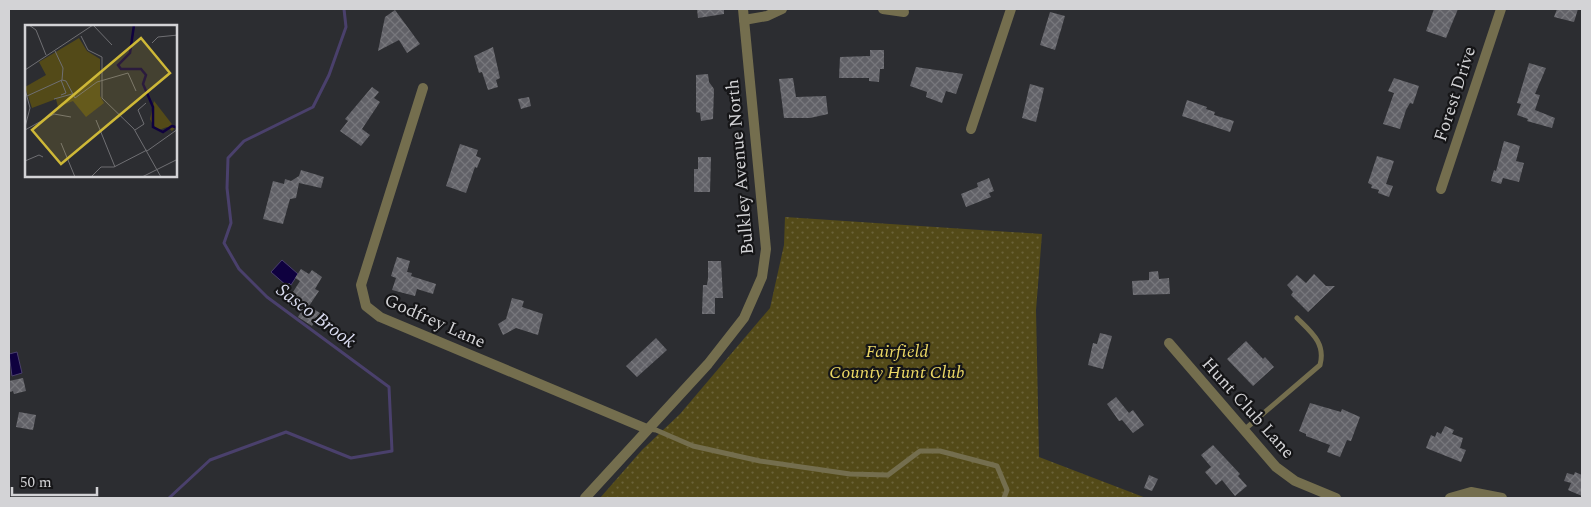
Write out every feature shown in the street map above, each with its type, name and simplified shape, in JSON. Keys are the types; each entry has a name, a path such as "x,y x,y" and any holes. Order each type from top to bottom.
{"street":[{"name":"Bulkley Avenue North","path":"586,498 646,428 708,364 744,318 762,277 766,249 743,9"},
{"path":"744,20 767,16 782,9"},
{"path":"883,9 904,12"},
{"path":"971,129 1011,9"},
{"name":"Forest Drive","path":"1441,189 1501,9"},
{"name":"Godfrey Lane","path":"423,88 361,285 366,306 380,317 646,428"},
{"name":"Hunt Club Lane","path":"1169,343 1276,467 1295,481 1336,498"},
{"path":"1450,498 1470,492 1502,498"}],"lane":[{"path":"1244,430 1320,365 1322,352 1320,343 1297,318"},
{"path":"646,428 656,430 693,446 760,461 850,474 888,474 920,451 940,451 998,466 1007,490 1004,498"}],"green space":[{"name":"Fairfield County Hunt Club","path":"785,217 1042,234 1036,310 1039,457 1146,498 600,498 642,450 680,414 770,308 784,245"}],"shaded area":[{"path":"282,260 298,274 291,285 289,283 287,286 271,272"},
{"path":"17,352 22,373 12,376 9,354"}],"building":[{"path":"697,9 724,9 724,14 698,18"},
{"path":"1434,9 1458,9 1446,38 1426,31"},
{"path":"1557,9 1578,9 1574,22 1554,17"},
{"path":"395,10 420,44 407,53 399,40 378,51 385,17"},
{"path":"1050,12 1065,16 1055,50 1040,45"},
{"path":"493,47 500,78 496,80 498,87 488,90 482,72 479,73 474,56"},
{"path":"870,50 884,50 884,69 880,69 879,82 869,81 869,78 839,78 840,57 870,56"},
{"path":"1529,63 1546,68 1535,94 1540,95 1535,110 1555,118 1552,128 1527,121 1528,119 1517,115 1521,104 1517,103"},
{"path":"916,67 963,74 956,94 946,91 942,103 926,97 927,92 910,86"},
{"path":"708,74 709,82 714,89 713,119 701,121 700,113 696,112 696,75"},
{"path":"793,78 796,97 826,96 828,114 810,118 784,118 779,79"},
{"path":"1394,78 1419,86 1413,104 1410,103 1406,110 1400,129 1383,124 1394,93 1388,91"},
{"path":"1030,84 1044,88 1036,122 1022,118"},
{"path":"372,87 379,92 374,98 380,102 362,129 370,135 361,146 340,131 348,121 345,119"},
{"path":"529,97 531,106 521,109 518,99"},
{"path":"1187,100 1207,107 1206,109 1215,112 1214,115 1234,121 1230,132 1182,116"},
{"path":"1504,141 1520,146 1516,161 1524,163 1519,182 1503,178 1501,184 1491,181 1494,170 1496,171"},
{"path":"460,144 478,150 476,156 481,158 477,168 475,167 466,193 446,186"},
{"path":"1377,156 1394,161 1386,184 1393,186 1389,197 1378,193 1379,190 1371,188 1372,185 1368,183"},
{"path":"698,157 711,157 710,192 694,192 694,169 698,169"},
{"path":"301,170 324,177 321,188 299,183 296,198 290,199 283,224 263,219 273,181 284,184 285,179 291,181 299,176"},
{"path":"989,178 994,191 989,193 991,197 966,207 961,194 978,187 977,183"},
{"path":"397,257 410,261 407,272 412,273 411,276 436,284 433,294 417,289 415,296 392,290 396,278 391,276"},
{"path":"708,261 721,261 723,298 715,298 715,314 702,314 703,285 707,285"},
{"path":"301,269 309,274 312,270 322,277 315,289 319,291 309,306 320,313 312,326 298,317 301,312 286,303 300,281 295,278"},
{"path":"1158,271 1159,279 1169,278 1170,294 1133,295 1132,281 1149,280 1149,272"},
{"path":"1314,274 1326,286 1335,286 1308,312 1291,295 1293,292 1287,285 1297,275 1306,283"},
{"path":"512,298 524,301 522,307 543,314 538,335 516,328 503,335 498,324 506,319"},
{"path":"1100,333 1112,336 1103,369 1088,365 1093,343 1097,344"},
{"path":"656,338 667,350 637,377 626,366"},
{"path":"1246,341 1263,359 1265,357 1274,367 1253,386 1227,359"},
{"path":"23,378 26,391 14,394 13,391 10,392 9,381"},
{"path":"1116,397 1129,413 1133,410 1144,425 1133,433 1122,420 1119,421 1107,404"},
{"path":"1310,403 1341,412 1342,409 1360,417 1351,441 1347,440 1340,457 1327,452 1330,445 1306,436 1306,434 1299,431"},
{"path":"19,412 36,415 33,430 16,427"},
{"path":"1445,426 1454,430 1452,434 1463,438 1460,448 1466,450 1461,462 1426,448 1431,435 1435,437 1437,432 1441,434"},
{"path":"1213,445 1240,474 1238,476 1247,486 1235,496 1222,480 1216,485 1205,472 1211,467 1201,455"},
{"path":"1575,472 1582,475 1582,496 1568,490 1571,483 1564,481 1567,473 1574,475"},
{"path":"1149,475 1158,479 1152,491 1144,488"}],"waterway":[{"name":"Sasco Brook","path":"169,498 210,460 286,432 351,458 392,451 389,387 267,297 239,269 224,243 231,223 227,188 228,158 244,141 313,107 329,75 346,27 344,9"}]}
